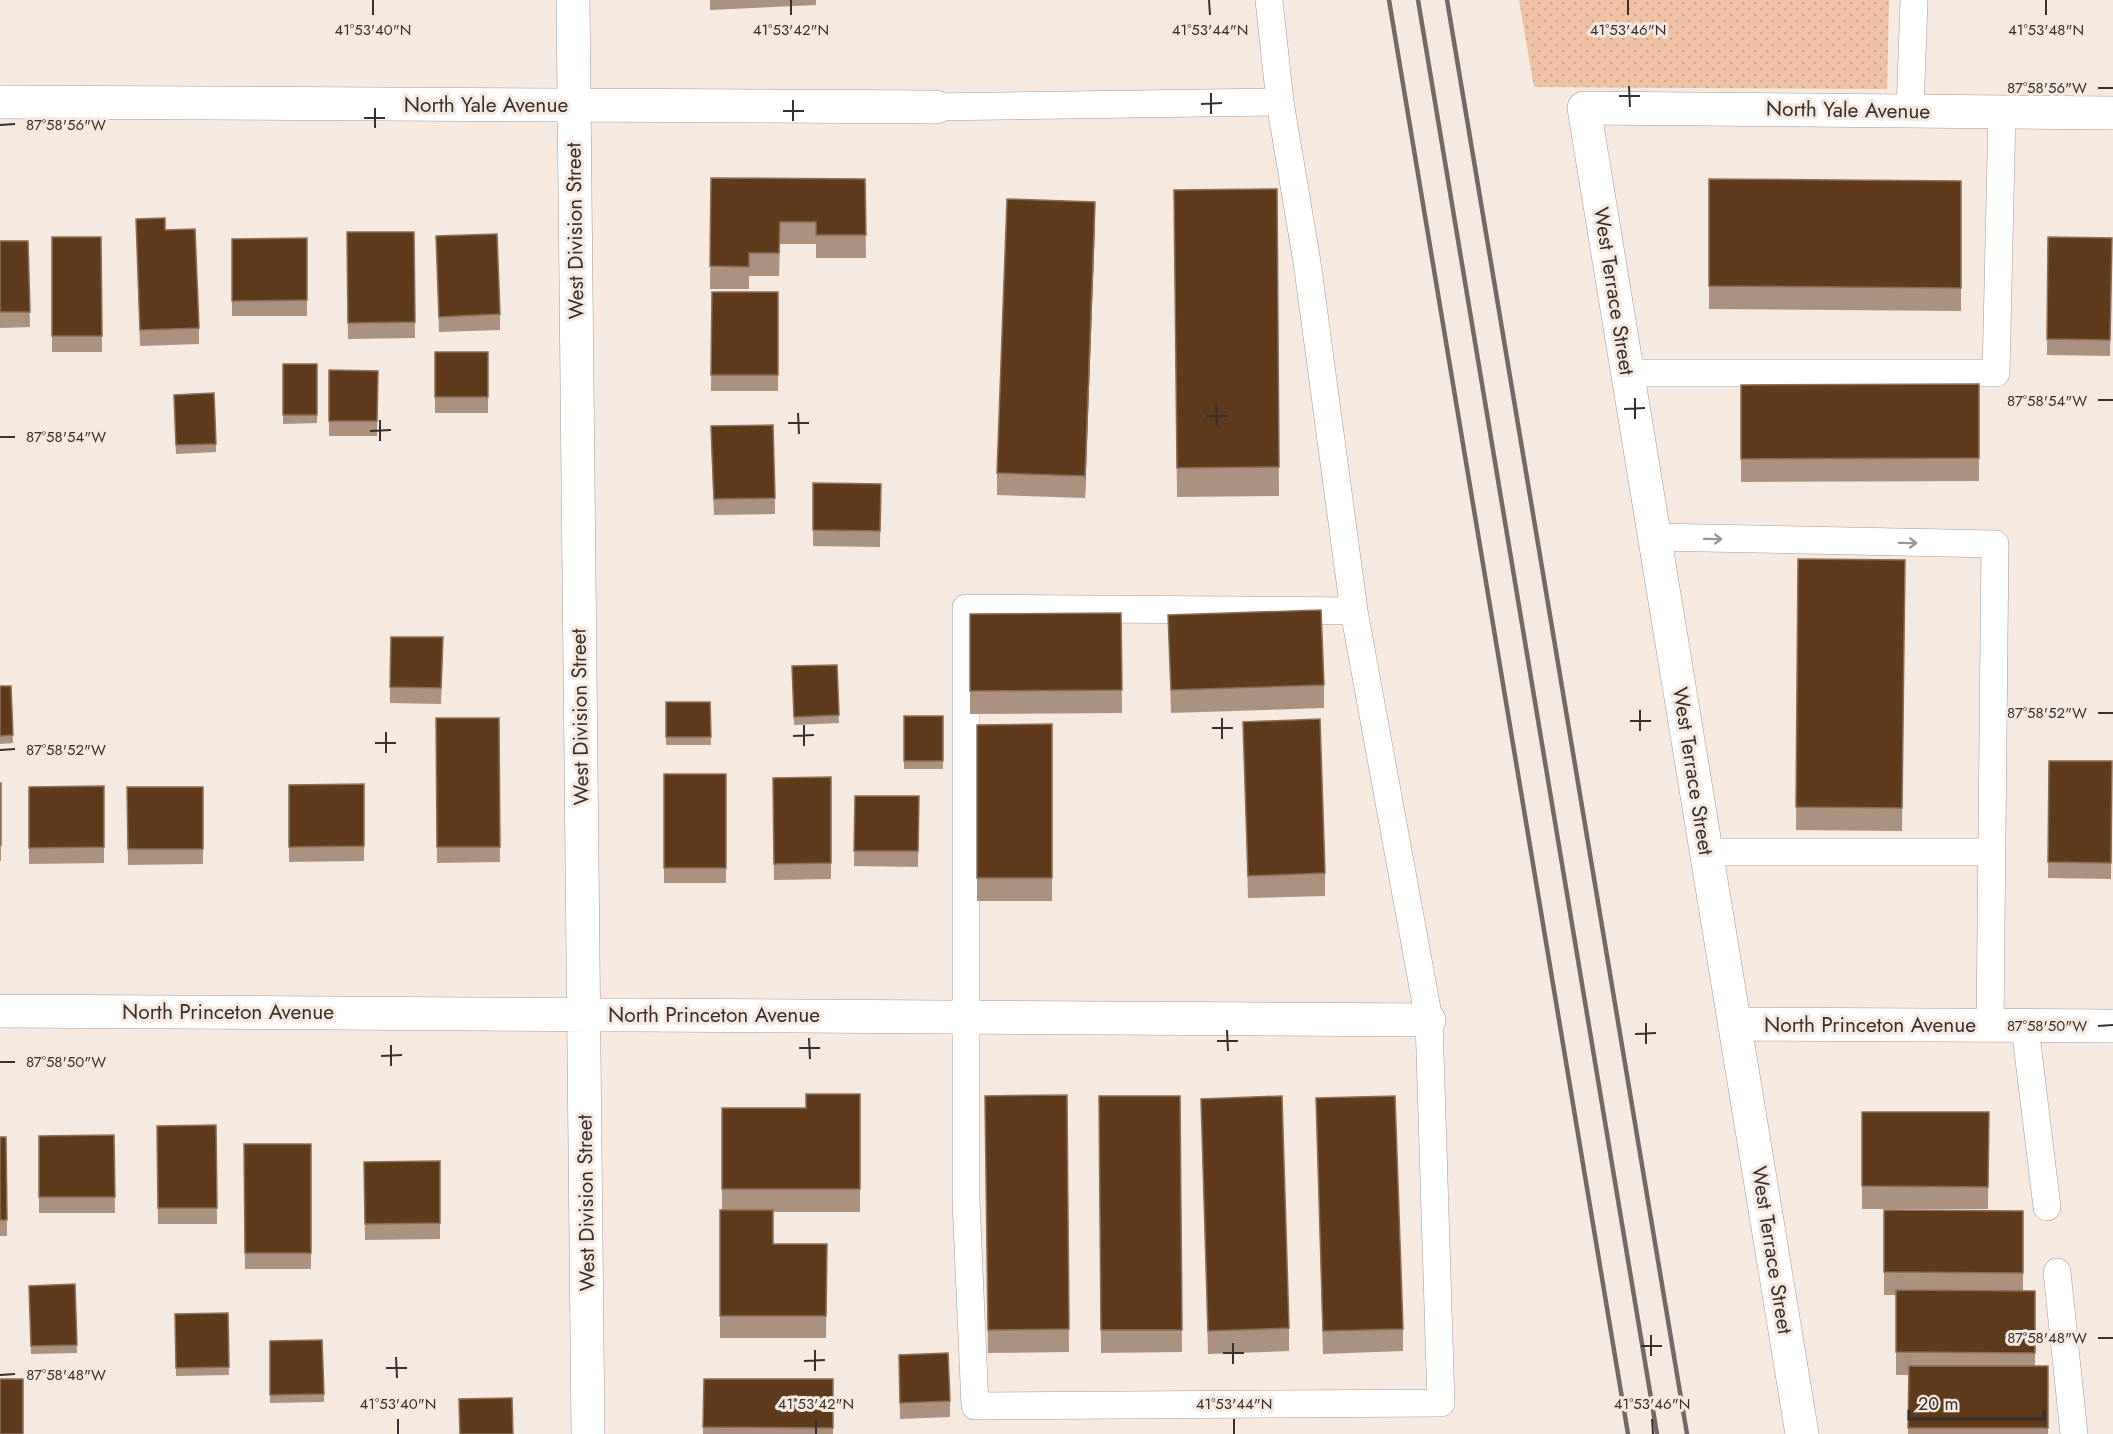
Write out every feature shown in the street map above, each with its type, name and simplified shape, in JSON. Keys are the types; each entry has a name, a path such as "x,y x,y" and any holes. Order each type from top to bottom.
{"street":[{"name":"West Division Street","path":"573,0 588,1434"},
{"name":"North Yale Avenue","path":"0,102 936,107"},
{"name":"North Yale Avenue","path":"1584,108 2113,113"},
{"name":"West Terrace Street","path":"1584,108 1802,1434"},
{"name":"North Princeton Avenue","path":"0,1011 1429,1020"},
{"name":"North Princeton Avenue","path":"1734,1024 2113,1026"}],"lane":[{"path":"1269,0 1280,102 1307,262 1354,611 1429,1020 1441,1403 975,1406 966,1200 966,609 1354,611"},
{"path":"1910,111 1914,0"},
{"path":"936,107 1280,102"},
{"path":"1627,373 1996,373 2002,112"},
{"path":"1654,537 1995,544 1990,1026"},
{"path":"1706,852 1991,852"},
{"path":"2025,1027 2047,1207"},
{"path":"2057,1272 2074,1434"}],"shaded area":[{"path":"1519,0 1889,0 1887,89 1534,87"}],"building":[{"path":"711,178 865,179 866,235 816,235 816,222 780,222 779,253 749,253 749,267 710,266"},
{"path":"1709,179 1961,181 1961,288 1709,286"},
{"path":"1277,189 1279,467 1177,468 1174,190"},
{"path":"1007,199 1095,202 1085,476 997,473"},
{"path":"165,218 165,230 195,229 199,328 140,330 136,219"},
{"path":"347,232 414,232 415,322 348,323"},
{"path":"497,234 500,314 439,317 436,236"},
{"path":"52,237 101,237 102,336 52,336"},
{"path":"2048,237 2112,238 2110,340 2047,339"},
{"path":"307,238 307,300 232,301 232,239"},
{"path":"0,241 28,241 30,312 0,312"},
{"path":"712,292 778,292 778,375 711,375"},
{"path":"435,352 488,352 488,397 435,397"},
{"path":"283,364 317,364 317,415 283,415"},
{"path":"329,370 378,371 377,421 329,421"},
{"path":"1979,384 1979,458 1741,459 1741,385"},
{"path":"214,393 216,444 176,445 174,395"},
{"path":"773,425 775,498 714,499 711,426"},
{"path":"813,483 881,484 880,531 813,530"},
{"path":"1798,559 1905,560 1902,808 1796,807"},
{"path":"1321,610 1324,685 1171,690 1168,615"},
{"path":"1121,613 1122,690 970,691 970,614"},
{"path":"391,637 443,637 441,688 390,687"},
{"path":"837,665 839,715 794,717 792,666"},
{"path":"0,686 11,686 13,735 0,736"},
{"path":"666,702 710,702 711,737 666,737"},
{"path":"904,716 943,716 943,761 904,761"},
{"path":"436,718 499,718 500,847 437,847"},
{"path":"1320,719 1325,873 1248,876 1243,722"},
{"path":"1052,724 1052,878 977,878 977,725"},
{"path":"2049,761 2112,761 2111,863 2048,862"},
{"path":"664,774 726,774 726,868 664,868"},
{"path":"831,777 831,863 774,864 773,778"},
{"path":"1,783 1,845 0,845"},
{"path":"364,784 364,846 289,847 289,785"},
{"path":"104,786 104,847 29,848 29,787"},
{"path":"127,787 203,787 203,849 128,849"},
{"path":"855,796 919,796 918,851 854,851"},
{"path":"806,1094 860,1094 860,1189 722,1189 722,1108 806,1108"},
{"path":"1067,1095 1069,1329 988,1330 985,1096"},
{"path":"1099,1096 1180,1096 1182,1330 1101,1330"},
{"path":"1282,1096 1289,1328 1208,1331 1201,1099"},
{"path":"1395,1096 1403,1329 1323,1331 1316,1098"},
{"path":"1862,1112 1989,1112 1988,1187 1862,1186"},
{"path":"216,1125 217,1208 158,1208 157,1126"},
{"path":"114,1135 115,1197 39,1197 39,1136"},
{"path":"0,1137 6,1137 7,1220 0,1220"},
{"path":"244,1144 311,1144 311,1253 245,1253"},
{"path":"440,1161 440,1223 365,1224 364,1162"},
{"path":"720,1210 773,1210 773,1244 827,1244 826,1316 720,1316"},
{"path":"1884,1210 2023,1211 2023,1273 1884,1272"},
{"path":"75,1284 77,1345 31,1346 29,1286"},
{"path":"1896,1290 2035,1291 2035,1353 1896,1352"},
{"path":"228,1313 229,1367 176,1368 175,1314"},
{"path":"322,1340 324,1394 270,1395 270,1341"},
{"path":"948,1353 950,1401 900,1403 899,1355"},
{"path":"1909,1366 2048,1366 2048,1428 1908,1428"},
{"path":"0,1379 23,1379 23,1434 0,1434"},
{"path":"704,1379 833,1379 833,1428 703,1427"},
{"path":"512,1398 513,1434 460,1434 459,1399"}],"railway":[{"path":"1389,0 1628,1434"},
{"path":"1418,0 1657,1434"},
{"path":"1447,0 1687,1434"}]}
